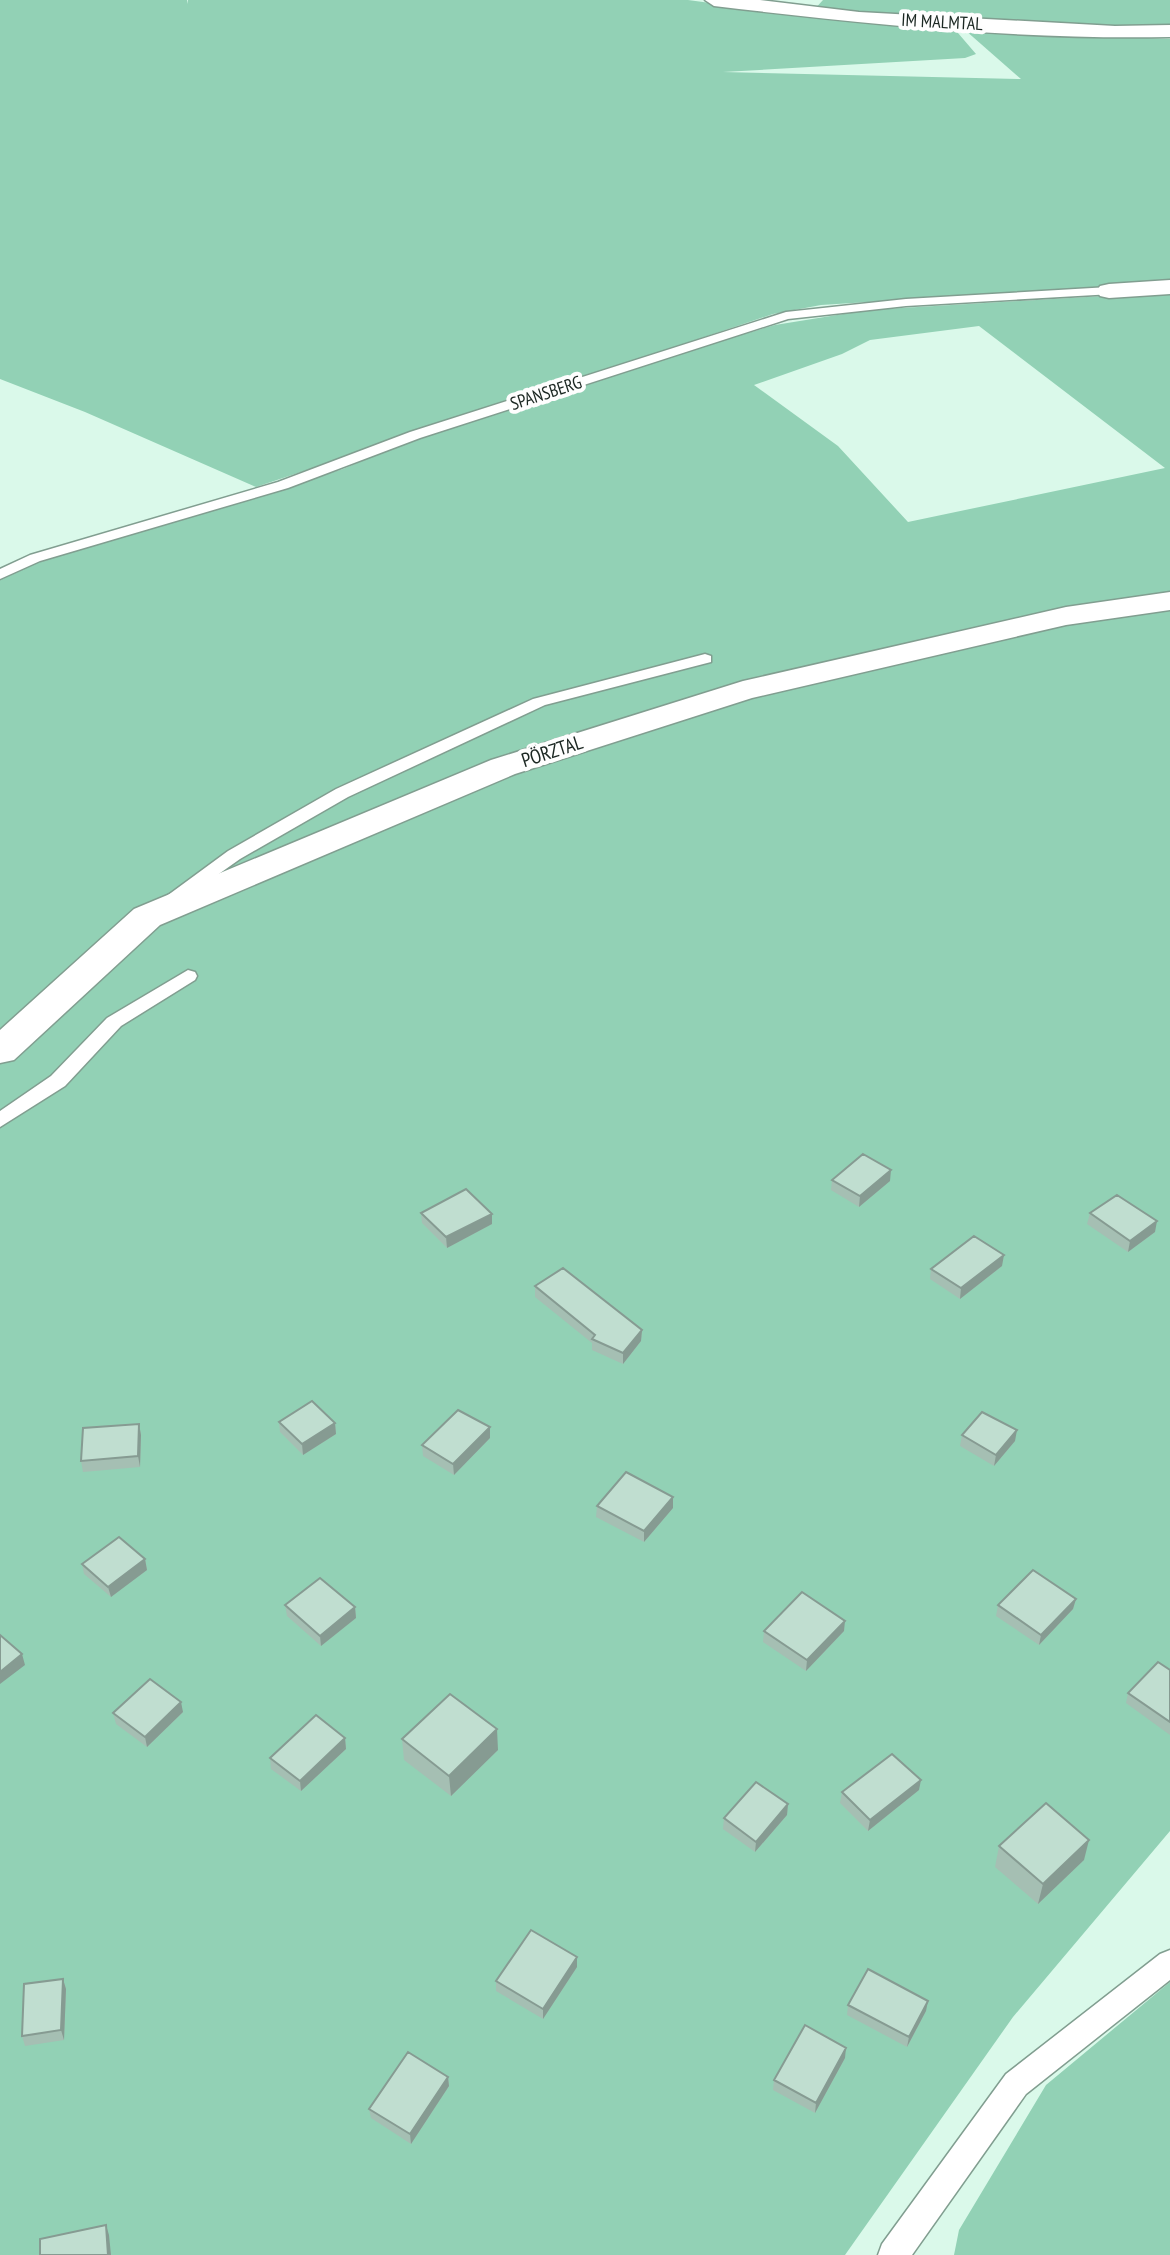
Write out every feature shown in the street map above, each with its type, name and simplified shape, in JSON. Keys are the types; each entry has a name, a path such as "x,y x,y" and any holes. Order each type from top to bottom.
{"street":[{"name":"IM MALMTAL","path":"714,0 859,18 1115,32 1170,31"},
{"path":"1109,291 1170,287"},
{"name":"PÖRZTAL","path":"0,1051 147,917 503,767 743,691 1066,616 1170,601"}],"lane":[{"name":"SPANSBERG","path":"0,575 35,558 283,485 415,435 786,316 891,304 1109,291"},
{"path":"147,917 234,855 342,793 510,715 539,702 705,659"},
{"path":"0,1120 58,1081 114,1022 188,976"},
{"path":"893,2255 1016,2084 1170,1963"}],"green space":[{"path":"0,0 187,0 187,4 188,0 688,0 778,12 952,26 976,54 965,58 723,72 1021,79 965,30 1170,39 1170,283 821,305 773,314 256,487 85,412 0,379"},
{"path":"823,0 1170,0 1170,29 813,11"},
{"path":"1170,292 1170,1831 1013,2017 845,2255 0,2255 0,580 37,563 343,469 412,440 653,361 775,325 868,310","holes":["979,326 1165,468 908,522 838,446 754,385 842,354 870,340"]},
{"path":"1170,1982 1170,2255 954,2255 959,2230 1046,2085"}],"building":[{"path":"863,1154 891,1170 860,1196 832,1180"},
{"path":"466,1189 492,1214 446,1237 421,1213"},
{"path":"1117,1195 1157,1221 1130,1241 1090,1213"},
{"path":"974,1236 1004,1255 961,1288 931,1269"},
{"path":"563,1268 642,1330 623,1353 592,1339 595,1335 535,1286"},
{"path":"312,1401 335,1423 302,1444 279,1422"},
{"path":"458,1410 490,1427 453,1464 422,1445"},
{"path":"982,1412 1017,1430 996,1455 962,1435"},
{"path":"139,1424 138,1456 81,1461 83,1428"},
{"path":"626,1472 673,1497 644,1531 597,1506"},
{"path":"119,1537 145,1559 108,1587 82,1564"},
{"path":"1033,1570 1076,1599 1041,1635 998,1605"},
{"path":"320,1578 355,1607 320,1636 285,1605"},
{"path":"802,1592 845,1621 807,1660 764,1631"},
{"path":"0,1635 22,1654 0,1672"},
{"path":"1158,1662 1170,1670 1170,1722 1128,1693"},
{"path":"150,1679 181,1702 145,1737 113,1713"},
{"path":"450,1694 497,1729 449,1776 402,1739"},
{"path":"316,1715 345,1738 300,1781 270,1758"},
{"path":"892,1754 921,1780 870,1820 842,1792"},
{"path":"756,1782 788,1804 756,1842 724,1818"},
{"path":"1046,1803 1089,1840 1043,1884 999,1846"},
{"path":"531,1930 577,1957 543,2009 496,1981"},
{"path":"868,1969 928,2001 909,2037 848,2005"},
{"path":"63,1979 61,2030 22,2036 24,1984"},
{"path":"805,2025 846,2048 816,2103 774,2080"},
{"path":"408,2052 448,2077 410,2134 369,2109"},
{"path":"106,2225 108,2255 40,2255 40,2239"}]}
